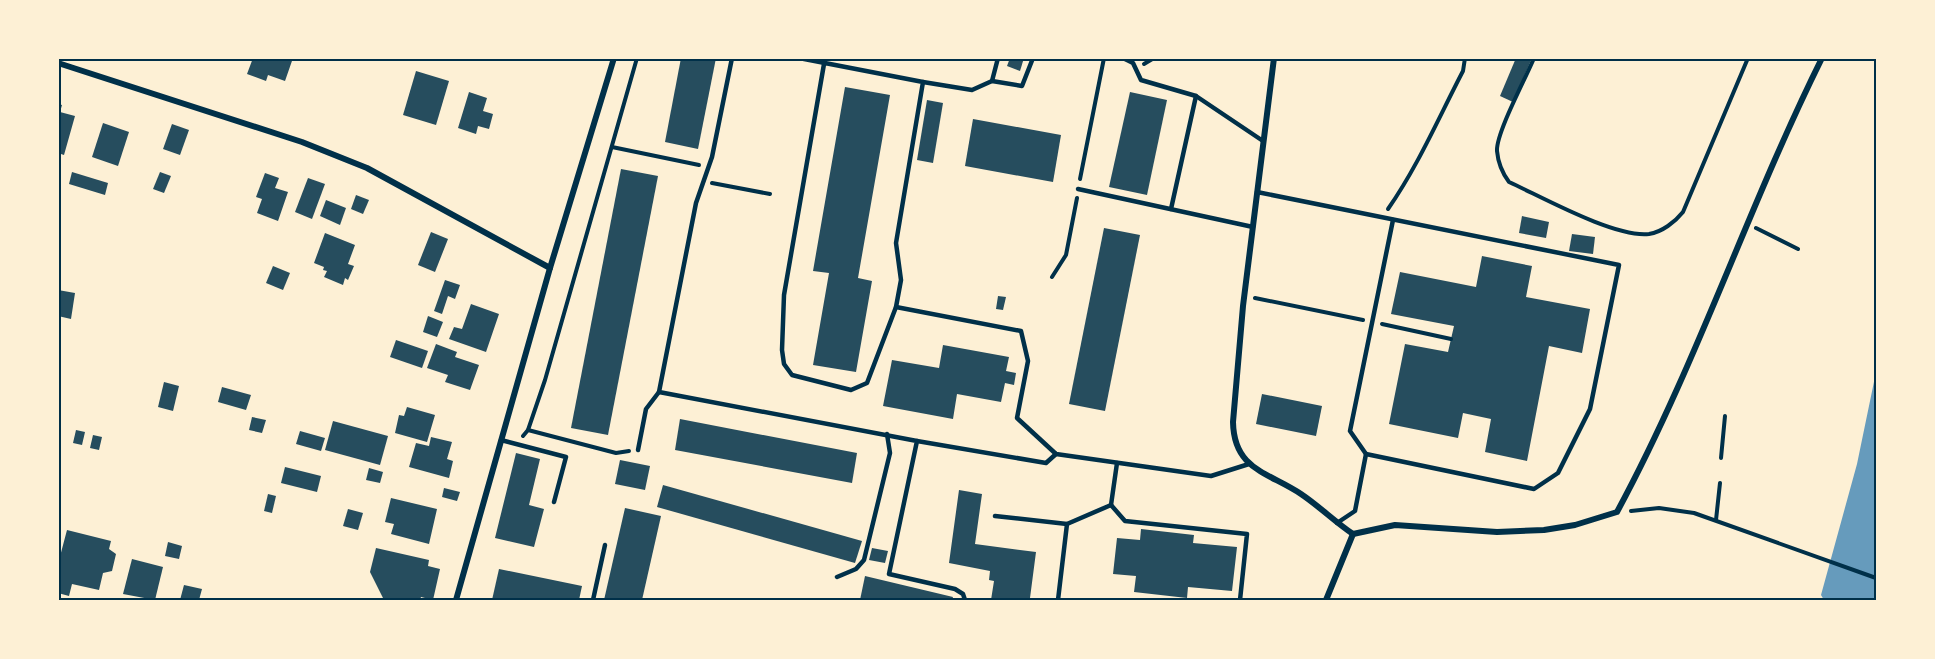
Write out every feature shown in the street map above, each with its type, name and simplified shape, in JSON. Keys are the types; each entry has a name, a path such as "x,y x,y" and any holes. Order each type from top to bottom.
{"street":[{"path":"456,600 550,268 614,58"},
{"path":"1274,58 1244,297 1233,424 1234,440 1240,454 1249,464 1303,495 1353,534 1395,525 1497,532 1544,530 1575,525 1617,512 1667,412 1793,116 1822,58"},
{"path":"58,63 302,142 367,168 550,268"},
{"path":"1326,600 1353,534"}],"lane":[{"path":"638,450 646,409 660,392 696,203 709,166 732,58"},
{"path":"799,58 972,90 992,81 1022,86 1033,58"},
{"path":"992,81 998,58"},
{"path":"1123,58 1133,61 1141,80 1196,96 1263,141"},
{"path":"825,64 784,295 784,364 792,375 851,390 867,383 896,307 901,280 896,243 923,82"},
{"path":"1171,209 1196,96"},
{"path":"1078,189 1253,227"},
{"path":"1257,192 1619,265 1590,409 1558,473 1534,489 1366,454 1350,431 1393,220"},
{"path":"896,307 1022,331 1029,361 1017,418 1056,454 1211,476 1249,464"},
{"path":"660,392 1046,463 1056,454"},
{"path":"837,577 856,569 864,560 890,453 887,434"},
{"path":"501,441 566,457 554,502"},
{"path":"917,441 888,574 955,589 963,594 965,600"},
{"path":"1337,523 1355,511 1366,454"},
{"path":"1111,505 1118,463"},
{"path":"995,516 1067,524 1111,505"},
{"path":"1111,505 1125,521 1247,534 1240,600"},
{"path":"1058,600 1067,524"},
{"path":"593,600 605,545"}],"path":[{"path":"515,444 528,430 545,380 637,58"},
{"path":"1052,277 1066,255 1104,58"},
{"path":"1382,217 1403,188 1463,70 1465,58"},
{"path":"1534,58 1500,135 1497,151 1504,175 1509,182 1620,231 1651,234 1676,221 1683,212 1748,58"},
{"path":"612,147 709,166"},
{"path":"703,182 770,194"},
{"path":"1747,223 1798,249"},
{"path":"1244,297 1451,339"},
{"path":"1720,458 1725,416"},
{"path":"528,430 616,453 638,450"},
{"path":"1716,520 1720,483"},
{"path":"1617,512 1659,508 1694,513 1876,578"}],"water":[{"path":"1876,372 1876,600 1824,600 1821,595 1857,464"}],"building":[{"path":"253,58 293,58 285,81 268,75 266,81 247,74"},
{"path":"681,58 716,58 698,149 665,142"},
{"path":"1010,58 1024,58 1020,71 1007,66"},
{"path":"1516,58 1532,58 1513,102 1500,96"},
{"path":"416,71 449,81 436,125 403,115"},
{"path":"845,87 890,95 858,278 872,281 856,372 813,365 829,273 813,271"},
{"path":"469,92 487,98 483,111 493,114 489,129 478,126 476,134 458,128"},
{"path":"1130,92 1167,100 1147,195 1109,187"},
{"path":"927,100 943,103 933,163 917,160"},
{"path":"58,104 62,105 60,112 75,116 64,155 58,153"},
{"path":"973,119 1061,135 1053,182 965,166"},
{"path":"103,123 129,132 118,166 92,157"},
{"path":"172,124 189,130 180,155 163,149"},
{"path":"621,169 658,176 608,435 571,428"},
{"path":"72,172 108,183 105,195 69,184"},
{"path":"160,172 171,176 164,193 153,189"},
{"path":"265,173 279,178 275,188 288,192 278,221 257,213 262,199 256,197"},
{"path":"308,178 325,184 312,219 295,212"},
{"path":"356,195 369,200 363,214 351,209"},
{"path":"326,200 346,208 340,225 320,216"},
{"path":"1522,216 1549,222 1546,238 1519,233"},
{"path":"1104,228 1140,235 1105,411 1069,404"},
{"path":"431,232 448,239 435,272 418,265"},
{"path":"325,233 355,245 348,264 354,266 348,280 345,278 343,285 324,277 327,271 323,270 324,267 314,263"},
{"path":"1572,234 1595,237 1593,254 1569,251"},
{"path":"1482,256 1532,266 1526,297 1590,309 1582,353 1549,346 1527,461 1485,452 1491,419 1463,413 1458,438 1389,424 1405,344 1448,352 1454,326 1391,314 1400,272 1476,287"},
{"path":"273,266 290,273 283,290 266,283"},
{"path":"445,280 460,285 455,299 448,296 442,314 434,311"},
{"path":"58,290 75,293 71,319 58,316"},
{"path":"998,296 1006,297 1003,310 996,309"},
{"path":"471,304 499,314 486,352 449,339 454,327 462,329"},
{"path":"428,316 443,322 437,337 423,332"},
{"path":"396,340 428,351 422,368 390,357"},
{"path":"436,344 457,352 455,357 479,365 470,390 445,382 448,375 427,368"},
{"path":"943,345 1009,357 1006,371 1016,373 1014,385 1005,383 1001,402 957,394 953,419 883,406 892,360 939,368"},
{"path":"164,382 179,386 173,411 158,407"},
{"path":"222,387 251,395 246,410 218,402"},
{"path":"1262,394 1322,406 1316,436 1256,424"},
{"path":"407,407 435,415 427,442 395,433 399,415 404,416"},
{"path":"252,417 266,420 262,433 249,430"},
{"path":"680,419 857,453 852,483 675,450"},
{"path":"333,421 388,436 380,465 325,450"},
{"path":"76,430 85,432 82,445 73,443"},
{"path":"300,431 325,438 321,451 296,444"},
{"path":"93,435 102,437 99,450 90,448"},
{"path":"431,437 452,442 447,459 453,461 449,478 409,467 416,443 429,446"},
{"path":"516,453 540,459 529,505 544,509 534,547 495,538"},
{"path":"620,460 650,466 645,490 615,484"},
{"path":"285,467 321,476 317,492 281,483"},
{"path":"369,468 383,472 380,483 366,480"},
{"path":"663,485 862,541 855,563 657,507"},
{"path":"444,488 460,492 457,501 442,497"},
{"path":"959,490 982,494 975,544 1036,552 1030,598 1032,600 991,600 994,581 989,580 990,571 949,563"},
{"path":"268,494 276,496 272,513 264,511"},
{"path":"391,498 437,509 429,544 391,534 394,524 385,522"},
{"path":"625,508 661,516 642,600 604,600"},
{"path":"348,509 363,513 358,530 343,526"},
{"path":"1141,529 1194,535 1193,543 1237,547 1232,591 1188,587 1187,598 1134,592 1136,576 1113,574 1117,538 1140,540"},
{"path":"67,530 111,541 109,549 116,554 112,571 103,573 99,590 72,584 69,596 58,593 58,564"},
{"path":"168,542 182,546 179,559 165,556"},
{"path":"376,548 429,560 428,566 440,569 433,600 421,597 420,600 384,600 370,572"},
{"path":"872,548 888,551 885,563 869,560"},
{"path":"132,559 163,567 155,600 123,594"},
{"path":"499,569 582,586 579,600 492,600"},
{"path":"865,576 953,597 952,600 860,600"},
{"path":"184,585 202,589 199,600 180,600"}]}
